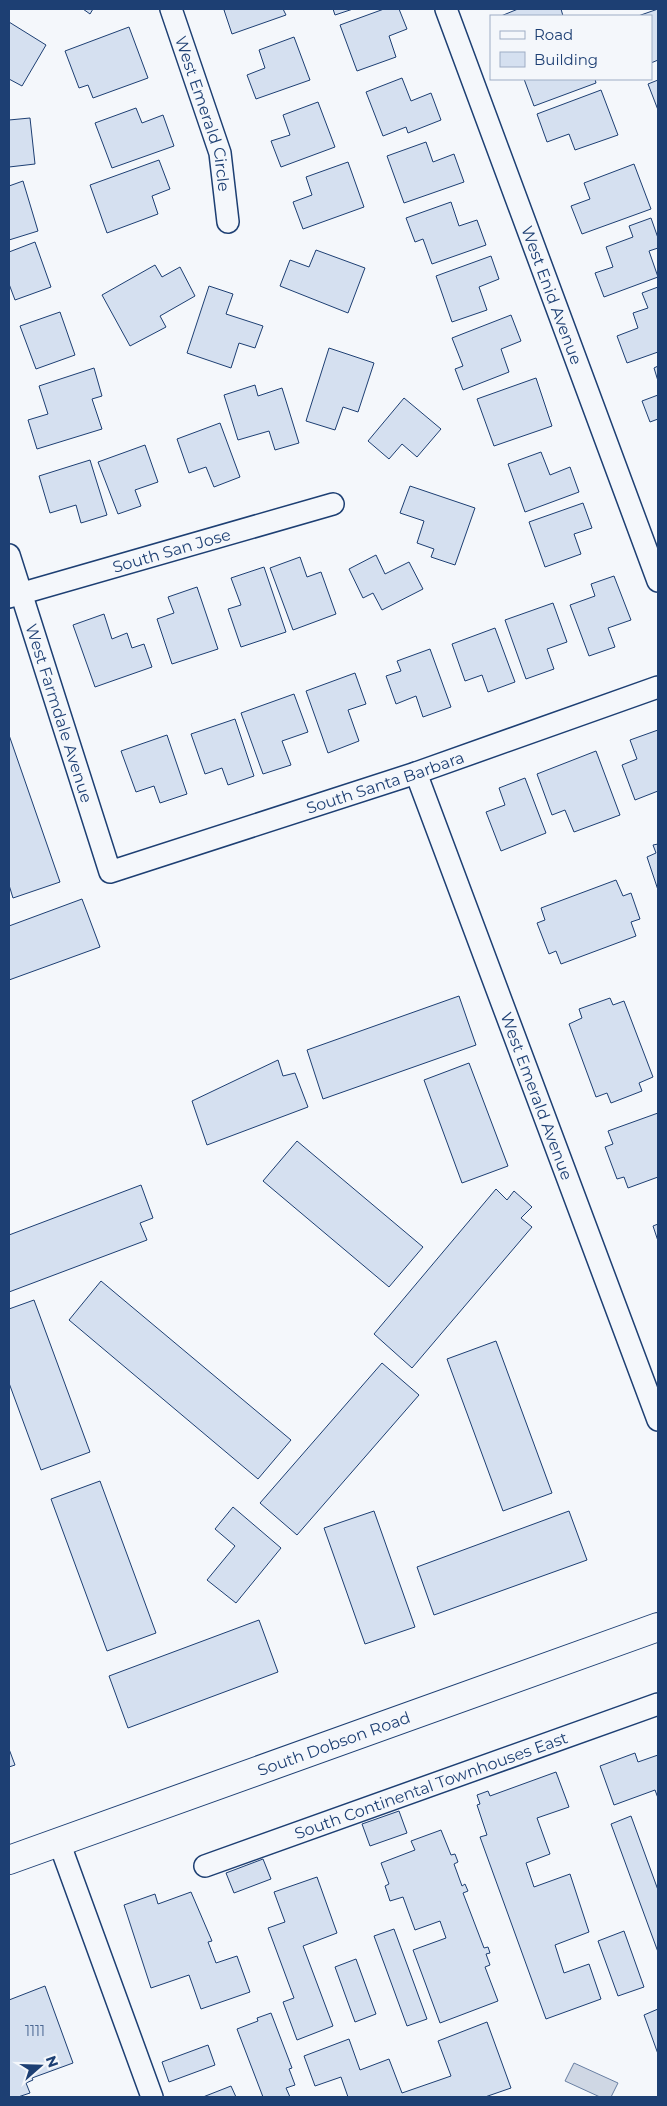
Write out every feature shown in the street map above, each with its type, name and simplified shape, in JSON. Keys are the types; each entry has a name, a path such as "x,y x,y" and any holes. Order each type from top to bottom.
{"main road":[{"name":"South Dobson Road","path":"9,1860 658,1627"}],"street":[{"name":"West Emerald Circle","path":"171,9 220,153 228,222"},
{"name":"West Enid Avenue","path":"446,9 658,581"},
{"name":"South San Jose","path":"15,595 333,504"},
{"name":"West Farmdale Avenue","path":"9,555 15,595 110,872"},
{"name":"South Santa Barbara","path":"110,872 416,772 658,687"},
{"name":"West Emerald Avenue","path":"416,772 658,1420"},
{"name":"South Continental Townhouses East","path":"205,1866 658,1704"},
{"path":"59,1842 152,2097"}],"shaded area":[{"path":"574,2063 618,2083 611,2097 600,2097 565,2081"}],"building":[{"path":"83,9 93,9 90,14"},
{"path":"283,9 286,15 232,34 224,10"},
{"path":"333,9 353,9 335,15"},
{"path":"384,9 399,9 407,29 389,36 396,57 357,71 340,25"},
{"path":"518,9 561,9 563,15 503,15"},
{"path":"658,9 658,60 652,63 652,15 641,15"},
{"path":"9,22 46,45 22,86 9,79"},
{"path":"129,27 148,78 93,98 88,85 79,88 65,51"},
{"path":"294,37 310,80 256,99 247,75 265,68 259,50"},
{"path":"402,78 411,101 431,93 441,120 408,133 406,127 383,136 366,92"},
{"path":"524,80 595,80 596,83 534,106"},
{"path":"658,80 658,110 648,84"},
{"path":"601,90 618,135 575,150 569,134 547,142 537,114"},
{"path":"318,102 335,147 281,167 271,141 290,135 283,115"},
{"path":"136,108 142,123 163,115 174,146 112,168 95,123"},
{"path":"30,118 35,164 9,167 9,120"},
{"path":"426,142 433,162 454,154 464,182 404,203 387,156"},
{"path":"159,160 170,189 152,196 158,214 107,233 90,185"},
{"path":"348,162 364,207 303,229 293,202 312,195 306,177"},
{"path":"634,164 651,209 582,234 571,206 590,199 584,183"},
{"path":"23,181 38,231 9,240 9,186"},
{"path":"451,202 459,226 477,220 486,245 432,264 423,239 415,242 406,218"},
{"path":"651,218 658,238 658,248 649,251 658,277 604,297 595,273 613,267 606,247 633,237 629,226"},
{"path":"35,242 51,287 15,300 9,284 9,252"},
{"path":"316,250 365,268 348,313 280,286 290,260 309,267"},
{"path":"491,256 499,279 479,287 487,310 452,322 436,276"},
{"path":"155,265 162,277 180,267 195,296 160,316 166,327 130,346 102,295"},
{"path":"209,286 233,294 226,314 263,326 255,348 239,343 231,368 187,353"},
{"path":"658,287 658,352 627,363 617,336 638,328 633,313 648,308 642,293"},
{"path":"60,312 75,355 36,369 20,326"},
{"path":"511,315 521,341 501,349 509,372 463,390 455,369 463,366 452,338"},
{"path":"329,348 374,363 358,412 343,407 335,430 306,421"},
{"path":"658,366 658,381 654,368"},
{"path":"94,368 102,396 92,399 102,429 37,449 28,420 48,414 39,386"},
{"path":"536,378 552,426 494,446 477,399"},
{"path":"255,385 258,396 282,388 299,443 275,450 269,431 238,440 224,395"},
{"path":"658,395 658,419 650,422 642,401"},
{"path":"404,398 441,429 417,457 402,444 389,459 368,441"},
{"path":"220,423 240,477 214,487 206,467 189,473 177,439"},
{"path":"145,445 158,482 135,490 141,506 118,514 98,462"},
{"path":"541,452 550,475 570,467 579,492 525,512 508,464"},
{"path":"90,460 107,515 81,523 76,505 50,513 39,476"},
{"path":"410,486 475,508 455,565 431,557 434,549 417,543 424,521 400,513"},
{"path":"583,503 592,528 574,534 581,554 545,567 529,522"},
{"path":"376,555 385,574 409,562 423,589 382,610 373,593 363,598 349,569"},
{"path":"300,557 307,577 321,572 336,614 293,630 270,568"},
{"path":"264,567 286,632 241,647 228,609 241,605 231,578"},
{"path":"614,576 631,620 608,628 615,647 589,656 570,605 595,596 591,584"},
{"path":"197,587 218,649 172,664 157,619 174,613 168,597"},
{"path":"553,603 567,642 547,649 554,669 526,679 505,620"},
{"path":"104,614 112,639 127,633 132,648 144,644 152,667 95,687 73,625"},
{"path":"495,628 515,682 488,692 482,675 465,681 452,644"},
{"path":"430,649 451,707 423,717 416,696 396,704 386,676 401,671 397,661"},
{"path":"355,673 366,704 348,710 359,741 328,753 306,691"},
{"path":"294,694 308,732 282,741 291,765 263,774 241,713"},
{"path":"235,719 254,776 228,785 222,768 205,774 191,734"},
{"path":"658,730 658,791 635,800 622,765 637,759 630,740"},
{"path":"9,735 60,882 13,898 9,885"},
{"path":"167,735 187,794 160,803 154,786 136,792 121,751"},
{"path":"596,751 620,815 574,832 565,810 552,815 537,774"},
{"path":"525,778 546,833 501,851 486,812 505,805 499,788"},
{"path":"658,844 658,890 647,857 656,853 653,845"},
{"path":"616,880 623,896 631,893 640,919 631,922 636,936 561,964 556,951 549,954 537,923 545,920 541,908"},
{"path":"82,899 100,947 9,980 9,926"},
{"path":"459,996 476,1045 323,1099 307,1050"},
{"path":"610,998 613,1005 624,1001 653,1077 639,1083 642,1091 611,1103 607,1093 596,1097 569,1024 582,1018 579,1009"},
{"path":"278,1060 283,1076 295,1073 308,1107 207,1145 192,1101"},
{"path":"469,1063 508,1166 462,1183 424,1080"},
{"path":"658,1113 658,1177 628,1188 624,1177 617,1179 605,1147 613,1144 608,1131"},
{"path":"297,1141 423,1247 389,1287 263,1181"},
{"path":"141,1185 153,1218 140,1223 147,1240 9,1292 9,1235"},
{"path":"496,1189 507,1200 514,1191 532,1207 521,1218 532,1227 412,1368 374,1334"},
{"path":"658,1224 658,1241 653,1226"},
{"path":"101,1281 291,1440 258,1479 69,1320"},
{"path":"34,1300 90,1452 41,1470 9,1383 9,1309"},
{"path":"496,1341 552,1493 503,1511 447,1359"},
{"path":"382,1363 419,1395 297,1535 260,1503"},
{"path":"100,1481 156,1633 107,1651 51,1499"},
{"path":"233,1507 281,1548 236,1603 207,1580 235,1546 215,1529"},
{"path":"374,1511 415,1627 365,1644 324,1528"},
{"path":"569,1511 587,1560 434,1615 417,1567"},
{"path":"259,1620 278,1672 128,1728 109,1676"},
{"path":"9,1749 15,1765 9,1767"},
{"path":"635,1753 638,1762 658,1755 658,1798 655,1790 614,1805 600,1766"},
{"path":"556,1772 569,1807 537,1818 550,1854 526,1863 534,1887 570,1874 589,1932 555,1945 564,1973 589,1964 601,1999 546,2019 480,1837 487,1835 477,1805 480,1804 477,1795 488,1791 490,1796"},
{"path":"399,1811 407,1833 370,1846 362,1824"},
{"path":"631,1816 658,1890 658,1952 611,1824"},
{"path":"441,1830 451,1855 455,1854 458,1862 454,1864 462,1886 465,1884 468,1891 463,1893 484,1948 488,1947 490,1953 486,1954 490,1965 485,1967 498,2001 440,2023 413,1950 446,1938 440,1921 415,1930 403,1897 390,1901 385,1886 389,1884 381,1863 415,1850 411,1841"},
{"path":"263,1859 271,1879 234,1893 226,1873"},
{"path":"317,1877 337,1933 303,1946 333,2026 297,2040 283,2002 294,1998 268,1928 285,1922 274,1892"},
{"path":"191,1892 212,1941 208,1942 216,1963 237,1956 250,1992 201,2009 189,1975 151,1988 124,1905 155,1894 158,1904"},
{"path":"394,1929 427,2019 407,2026 374,1936"},
{"path":"624,1931 644,1987 618,1996 598,1941"},
{"path":"356,1959 376,2014 355,2022 335,1967"},
{"path":"45,1986 73,2063 32,2078 33,2080 26,2083 30,2093 18,2097 9,2097 9,2000"},
{"path":"658,2009 658,2054 644,2015"},
{"path":"271,2013 292,2068 289,2069 295,2085 286,2088 290,2097 263,2097 237,2029 258,2021 257,2018"},
{"path":"487,2022 511,2088 485,2097 348,2097 341,2077 315,2086 304,2056 349,2039 360,2070 389,2059 402,2093 451,2076 438,2041"},
{"path":"208,2045 215,2065 169,2082 162,2062"},
{"path":"231,2086 236,2097 203,2097"}]}
